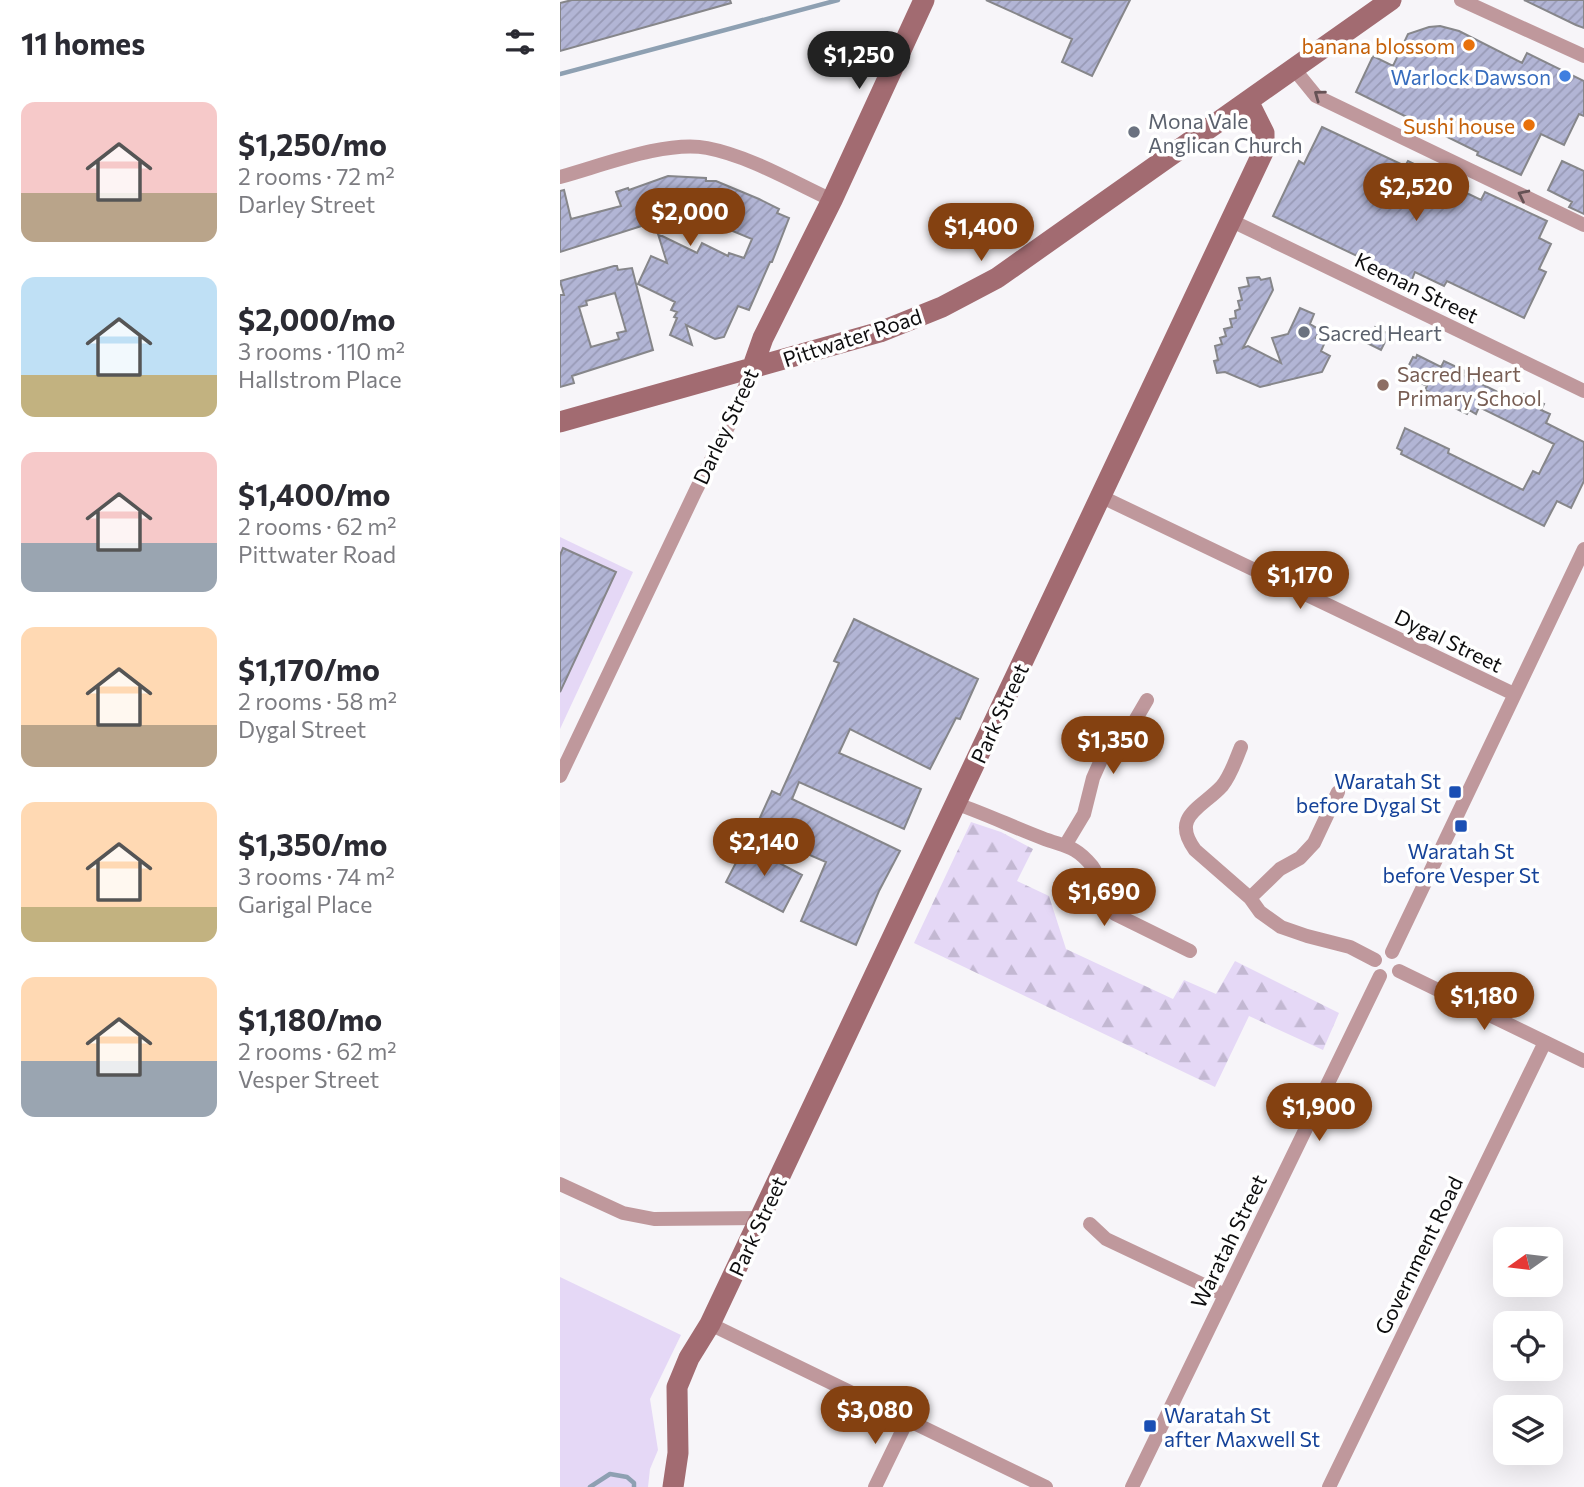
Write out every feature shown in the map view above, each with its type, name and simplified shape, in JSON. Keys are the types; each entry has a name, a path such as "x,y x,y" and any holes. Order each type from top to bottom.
{"street":[{"name":"Darley Street","path":"560,776 695,489 732,419 764,338 832,200 924,0"},
{"name":"Pittwater Road","path":"560,422 880,332 942,307 997,278 1391,0"},
{"path":"1461,0 1584,56"},
{"path":"1294,69 1316,96 1584,225"},
{"name":"Park Street","path":"673,1487 678,1453 677,1387 689,1357 710,1324 761,1218 1264,150 1264,133 1248,100"},
{"path":"560,177 656,150 683,146 706,147 732,154 832,200"},
{"name":"Keenan Street","path":"1232,221 1584,391"},
{"name":"Dygal Street","path":"1100,496 1514,694"},
{"path":"1392,952 1584,549"},
{"path":"1066,844 1084,814 1093,778 1101,760 1126,736 1147,700"},
{"path":"1241,747 1224,783 1210,798 1196,807 1188,818 1185,832 1195,850 1250,898 1260,912 1281,927 1350,947 1375,960"},
{"path":"1250,898 1280,869 1300,858 1314,843 1338,792"},
{"path":"957,804 1016,825 1043,838 1066,844 1084,857 1095,870 1107,904 1115,914 1190,951"},
{"path":"1392,952 1380,954 1375,960 1376,971 1380,976 1389,978 1399,971"},
{"path":"1392,952 1399,958 1399,971"},
{"path":"1399,971 1584,1060"},
{"name":"Waratah Street","path":"1132,1487 1380,976"},
{"name":"Government Road","path":"1329,1487 1545,1042"},
{"path":"560,1184 623,1213 654,1219 761,1218"},
{"path":"1090,1224 1106,1239 1225,1295"},
{"path":"710,1324 1046,1487"},
{"path":"875,1487 907,1421"}],"green space":[{"path":"560,537 633,572 560,729"},
{"path":"971,822 1001,832 1033,849 1017,881 1049,896 1066,949 1173,999 1184,980 1216,994 1235,961 1339,1013 1323,1050 1249,1016 1215,1087 914,943"},
{"path":"560,1277 681,1335 650,1399 658,1450 650,1469 648,1487 560,1487"}],"building":[{"path":"572,0 730,0 731,3 560,51 560,3"},
{"path":"986,0 1130,0 1092,76 1062,62 1072,39"},
{"path":"1524,0 1584,0 1584,28 1576,25"},
{"path":"1440,26 1459,31 1522,63 1527,53 1584,81 1584,116 1579,114 1564,145 1541,134 1521,175 1356,92 1373,56 1393,66 1408,34"},
{"path":"1322,127 1405,166 1408,161 1456,184 1454,187 1481,200 1485,192 1547,221 1539,238 1551,244 1539,269 1546,272 1524,318 1447,281 1444,286 1415,272 1409,287 1392,279 1395,274 1273,216 1299,161 1304,164"},
{"path":"1562,161 1584,171 1584,214 1569,207 1572,202 1548,190"},
{"path":"668,176 706,178 706,181 716,181 759,199 779,209 777,213 789,218 749,310 738,306 724,337 715,339 686,325 692,345 670,335 677,318 674,317 677,312 671,310 675,302 638,284 651,256 667,263 654,222 560,252 560,191 564,190 571,219 621,206 616,192 628,188 629,190","holes":["686,201 713,202 727,208 721,221 723,227 752,239 744,258 729,253 728,256 702,243 697,253 658,234 681,227 675,204"]},
{"path":"614,266 617,266 618,270 632,268 653,350 572,376 574,383 560,387 560,295 564,295 560,281","holes":["615,293 626,331 617,333 619,339 591,347 579,307 587,305 586,301"]},
{"name":"Sacred Heart","path":"1259,277 1261,280 1270,278 1273,290 1243,348 1248,346 1281,363 1272,338 1288,334 1300,308 1314,314 1310,324 1320,330 1316,338 1325,342 1321,351 1330,356 1322,372 1260,387 1225,372 1217,373 1214,361 1218,360 1215,346 1222,344 1220,338 1226,336 1224,329 1232,327 1230,319 1236,318 1235,311 1240,309 1238,301 1242,300 1239,288 1249,286 1247,278"},
{"path":"1375,327 1389,334 1381,350 1367,343"},
{"path":"1417,355 1441,367 1444,361 1465,371 1463,375 1520,403 1524,394 1544,404 1541,410 1550,414 1546,423 1584,442 1584,481 1571,508 1557,501 1544,526 1401,454 1402,451 1397,448 1405,428 1449,449 1448,453 1523,490 1533,471 1539,474 1554,444 1479,407 1476,414 1469,410 1467,414 1432,397 1433,394 1425,390 1427,386 1421,383 1422,381 1408,374 1410,370 1407,369"},
{"path":"563,548 616,572 560,692 560,555"},
{"path":"854,619 978,679 960,719 956,718 930,769 850,729 839,753 921,789 904,829 799,782 792,799 900,851 856,945 801,921 826,862 754,831 772,791 780,795 839,663 834,661"},
{"path":"745,845 802,875 783,912 726,882"}],"waterway":[{"path":"560,74 838,0"},
{"path":"590,1487 610,1474 627,1477 634,1483 634,1487"}],"place":[{"name":"banana blossom","path":"1469,45"},
{"name":"Warlock Dawson","path":"1565,76"},
{"name":"Sushi house","path":"1529,125"},
{"name":"Mona Vale Anglican Church","path":"1134,132"},
{"name":"Sacred Heart","path":"1304,332"},
{"name":"Sacred Heart Primary School","path":"1383,385"},
{"name":"Waratah St before Dygal St","path":"1455,792"},
{"name":"Waratah St before Vesper St","path":"1461,826"},
{"name":"Waratah St after Maxwell St","path":"1150,1426"}]}
